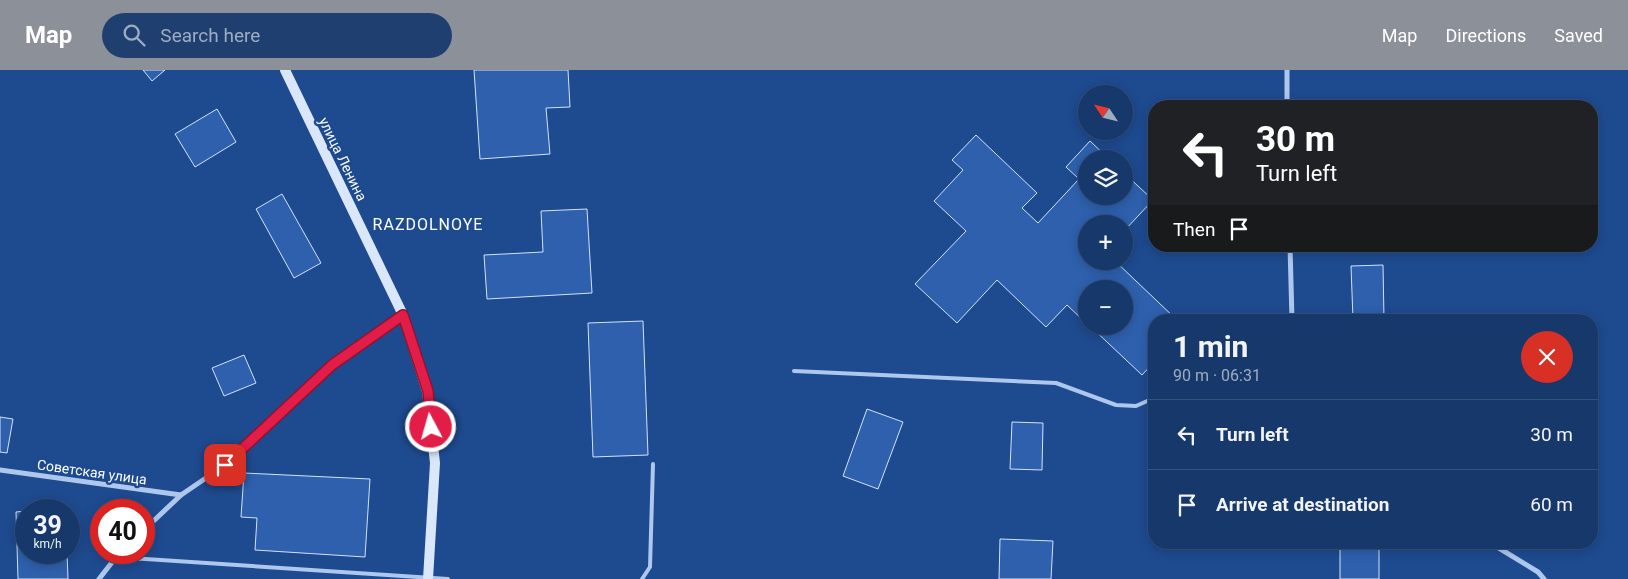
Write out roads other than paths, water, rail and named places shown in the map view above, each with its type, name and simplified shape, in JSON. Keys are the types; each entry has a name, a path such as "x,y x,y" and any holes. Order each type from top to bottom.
{"street":[{"name":"улица Ленина","path":"285,70 403,315 428,391 435,463 428,579"},
{"path":"1287,70 1287,100"},
{"path":"1290,252 1292,314"},
{"path":"155,520 182,496 225,465 332,365 403,315"},
{"name":"Советская улица","path":"0,470 182,496"},
{"path":"1500,549 1538,572 1544,579"},
{"path":"99,579 110,564"}],"lane":[{"path":"794,371 1056,383 1116,405 1136,406 1148,401"},
{"path":"642,579 650,567 653,464"},
{"path":"155,560 448,579"}],"district":[{"name":"RAZDOLNOYE","path":"428,224"}]}
